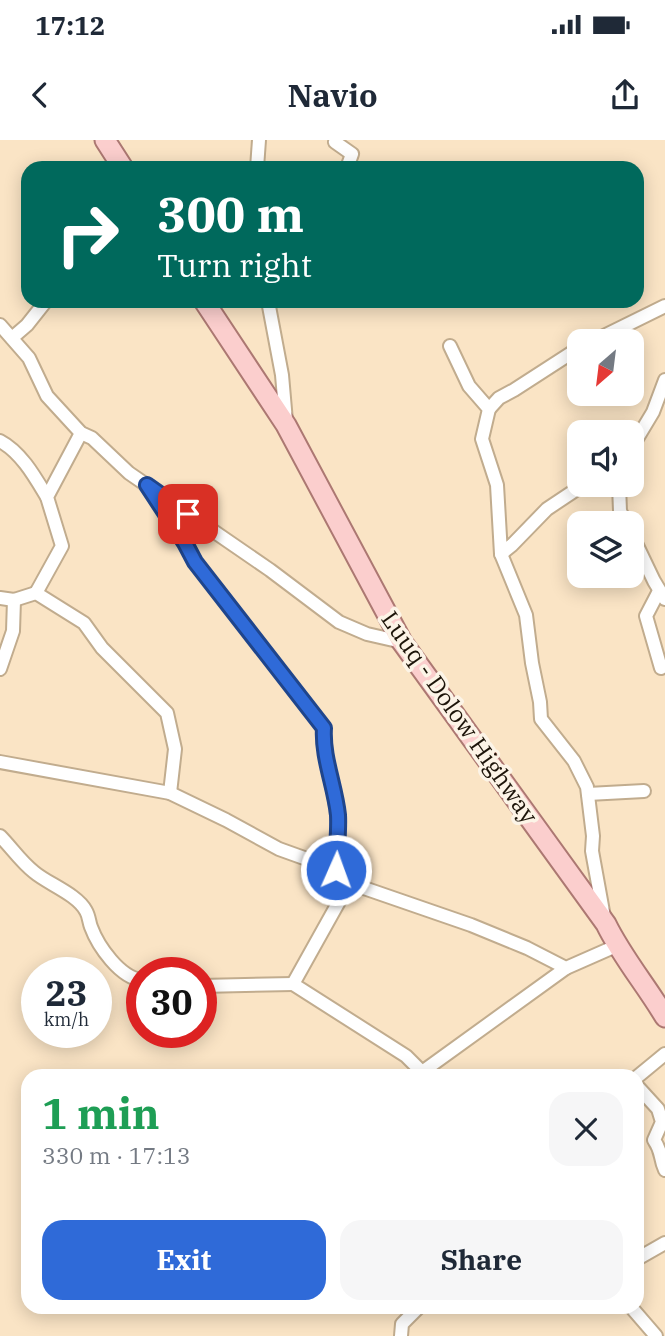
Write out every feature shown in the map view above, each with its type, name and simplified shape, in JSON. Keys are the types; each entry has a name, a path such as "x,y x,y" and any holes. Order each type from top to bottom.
{"main road":[{"path":"105,140 118,161"},
{"name":"Luuq - Dolow Highway","path":"209,308 286,425 402,642 606,924 616,946 660,999 665,1017"}],"street":[{"path":"258,161 259,140"},
{"path":"336,140 335,142 352,154 350,161"},
{"path":"618,329 665,306"},
{"path":"12,338 40,308"},
{"path":"269,308 282,375 286,425"},
{"path":"0,325 29,358 47,396 81,433 92,438 129,473 270,570 339,622 367,634 402,642"},
{"path":"450,346 470,386 489,409"},
{"path":"567,356 499,398 489,409 482,439 496,485 501,554 526,615 541,719 574,761 587,787 593,836 592,851 606,924"},
{"path":"644,427 665,380"},
{"path":"47,497 81,433"},
{"path":"0,441 11,447 34,475 47,497 62,546 36,593 14,600 0,598"},
{"path":"147,485 195,562 324,728 323,744 338,816 336,870"},
{"path":"501,554 547,509 567,496"},
{"path":"644,559 662,595 646,616 660,668"},
{"path":"36,593 84,623 102,648 167,713 175,749 170,793"},
{"path":"0,669 13,631 14,600"},
{"path":"0,762 170,793 279,849 336,870 361,887 471,925 527,948 566,968"},
{"path":"588,794 644,790"},
{"path":"0,836 33,872 70,895 86,910 99,943 126,974"},
{"path":"293,984 351,880"},
{"path":"431,1069 566,968 616,946"},
{"path":"217,986 293,984 406,1056 419,1069"},
{"path":"644,1071 665,1054"},
{"path":"644,1094 658,1109 662,1122 654,1140 661,1150 665,1170"},
{"path":"644,1255 665,1243"},
{"path":"401,1336 402,1324 412,1314"},
{"path":"637,1314 656,1336"}],"route":[{"path":"188,514 147,485 195,562 324,728 323,744 338,816 336,870"}]}
